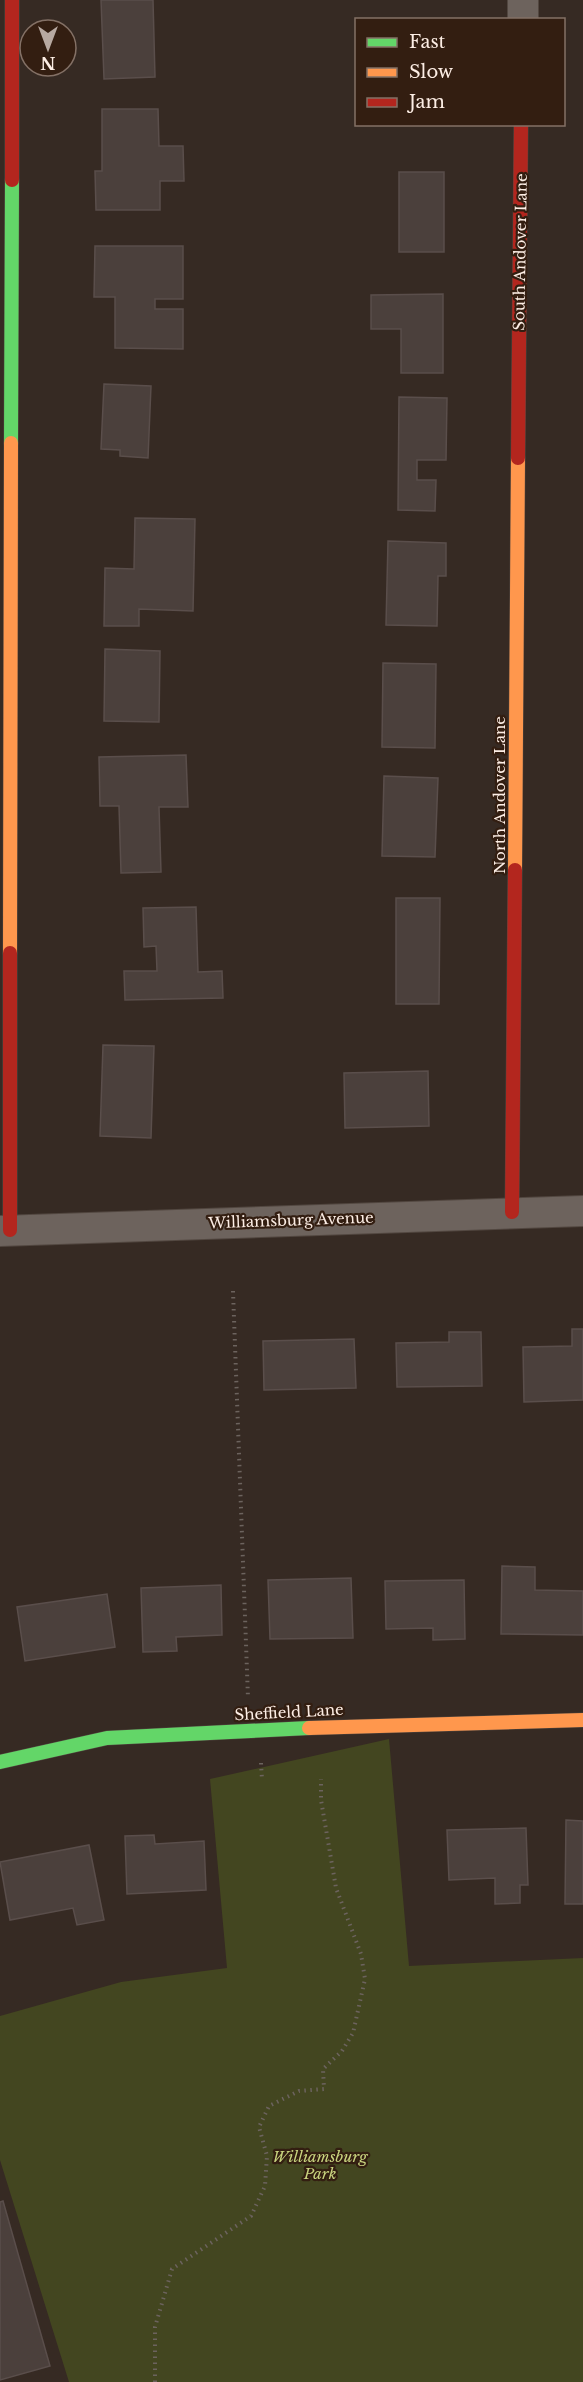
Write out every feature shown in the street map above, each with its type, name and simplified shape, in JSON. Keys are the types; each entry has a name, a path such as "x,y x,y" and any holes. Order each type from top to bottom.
{"street":[{"path":"5,1230 12,0"},
{"path":"523,0 523,18"},
{"name":"South Andover Lane","path":"518,379 521,126"},
{"name":"North Andover Lane","path":"512,1212 518,379"},
{"name":"Williamsburg Avenue","path":"5,1230 583,1210"},
{"name":"Sheffield Lane","path":"0,1762 107,1738 259,1730 583,1720"}],"path":[{"path":"232,1291 246,1688 250,1710 259,1730 262,1780"},
{"path":"155,2382 155,2327 172,2269 251,2216 265,2186 267,2156 259,2127 269,2106 299,2091 324,2089 323,2068 342,2050 353,2032 365,1979 361,1954 336,1888 321,1800 321,1779"}],"green space":[{"name":"Williamsburg Park","path":"389,1739 409,1966 583,1958 583,2382 69,2382 0,2160 0,2016 121,1982 227,1968 210,1779"}],"building":[{"path":"101,0 153,0 155,77 104,79"},
{"path":"102,109 158,109 159,146 183,146 184,181 160,181 160,210 96,210 95,171 102,171"},
{"path":"399,172 444,172 444,252 399,252"},
{"path":"95,246 183,246 183,299 155,299 155,309 183,309 183,349 115,348 115,297 94,297"},
{"path":"443,294 443,373 401,373 401,329 371,329 371,295"},
{"path":"104,384 151,386 148,458 120,456 120,450 101,449"},
{"path":"399,397 447,398 446,460 417,460 417,480 436,480 435,511 398,510"},
{"path":"135,518 195,519 193,611 139,609 139,626 104,626 105,568 134,569"},
{"path":"388,541 446,543 446,576 438,576 437,626 386,625"},
{"path":"105,649 160,651 159,722 104,721"},
{"path":"383,663 436,664 435,748 382,747"},
{"path":"186,755 188,807 159,807 161,872 121,873 119,806 100,806 99,757"},
{"path":"384,776 438,778 435,857 382,856"},
{"path":"396,898 440,898 439,1004 396,1004"},
{"path":"196,907 198,972 222,971 223,998 125,1000 124,971 157,971 156,946 144,947 143,908"},
{"path":"103,1045 154,1046 151,1138 100,1136"},
{"path":"428,1071 429,1126 345,1128 344,1073"},
{"path":"572,1329 583,1329 583,1400 524,1402 523,1347 572,1346"},
{"path":"449,1332 481,1332 482,1386 397,1387 396,1343 449,1342"},
{"path":"354,1339 356,1388 264,1390 263,1341"},
{"path":"502,1566 535,1567 535,1590 583,1591 583,1635 501,1634"},
{"path":"351,1578 353,1638 270,1639 268,1580"},
{"path":"464,1580 465,1639 433,1640 433,1628 386,1629 385,1581"},
{"path":"221,1585 222,1635 176,1637 177,1651 143,1652 141,1588"},
{"path":"107,1594 115,1647 25,1661 17,1607"},
{"path":"566,1820 583,1821 583,1904 565,1904"},
{"path":"526,1828 528,1885 520,1885 520,1903 495,1904 495,1878 449,1880 447,1830"},
{"path":"154,1835 155,1844 204,1841 206,1890 127,1894 125,1836"},
{"path":"89,1845 104,1920 77,1925 73,1908 10,1920 0,1862"},
{"path":"3,2201 50,2366 0,2380 0,2202"}],"traffic: fast":[{"path":"11,443 12,180"},
{"path":"0,1762 107,1738 309,1728"}],"traffic: slow":[{"path":"10,953 11,443"},
{"path":"515,870 518,458"},
{"path":"309,1728 583,1720"}],"traffic: jam":[{"path":"12,0 12,180"},
{"path":"518,458 521,126"},
{"path":"512,1212 515,870"},
{"path":"10,953 10,1230"}]}
